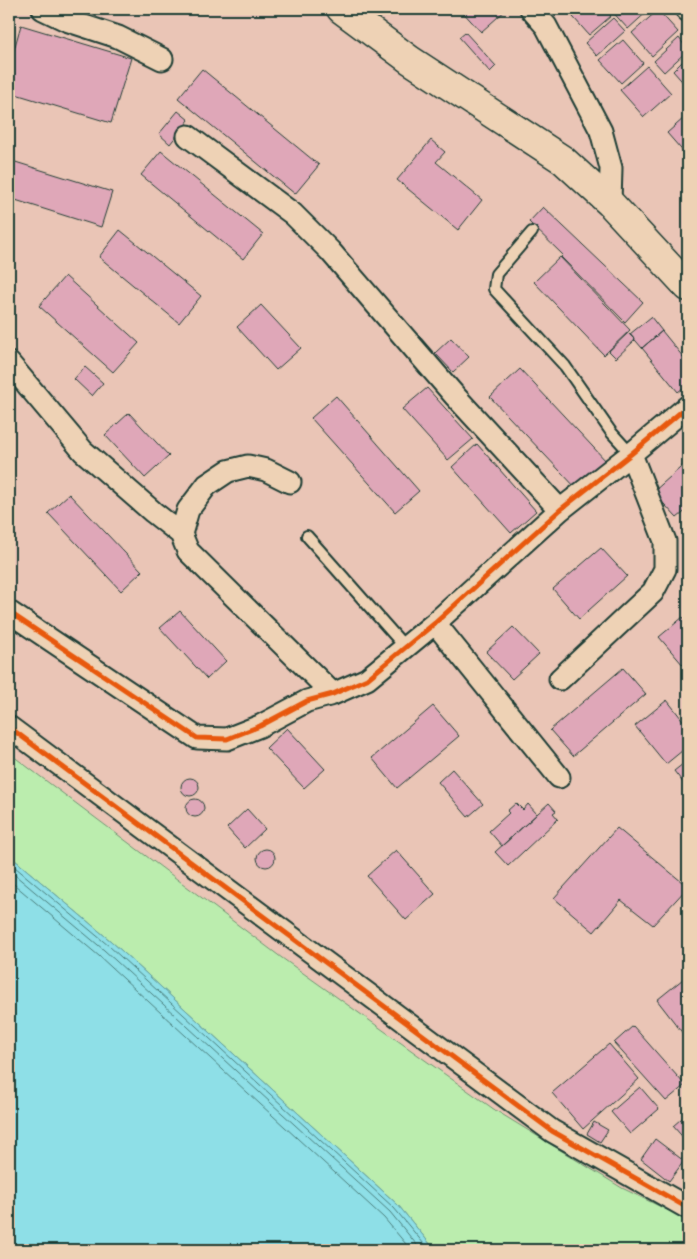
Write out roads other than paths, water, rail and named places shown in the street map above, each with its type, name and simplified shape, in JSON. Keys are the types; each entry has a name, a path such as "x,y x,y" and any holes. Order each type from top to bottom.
{"main road":[{"path":"341,9 410,60 563,160 610,203 688,287"}],"street":[{"path":"43,9 66,20 118,37 162,59"},
{"path":"531,9 546,26 601,131 611,168 610,203"},
{"path":"188,136 293,214 330,251 456,396 560,510"},
{"path":"9,363 83,451 181,534 188,551 333,694"},
{"path":"9,612 197,738 226,739 260,726 307,701 333,694 367,679 435,623 560,510 688,406"},
{"path":"560,679 653,592 665,569 666,541 631,454"},
{"path":"181,534 188,510 207,485 228,471 248,466 266,470 290,482"},
{"path":"435,623 559,777"},
{"path":"9,727 552,1131 688,1208"}],"lane":[{"path":"532,232 496,274 494,289 566,366 611,432 631,454"},
{"path":"307,536 405,647"}],"water":[{"path":"9,855 112,942 398,1205 435,1250 9,1250"}]}
